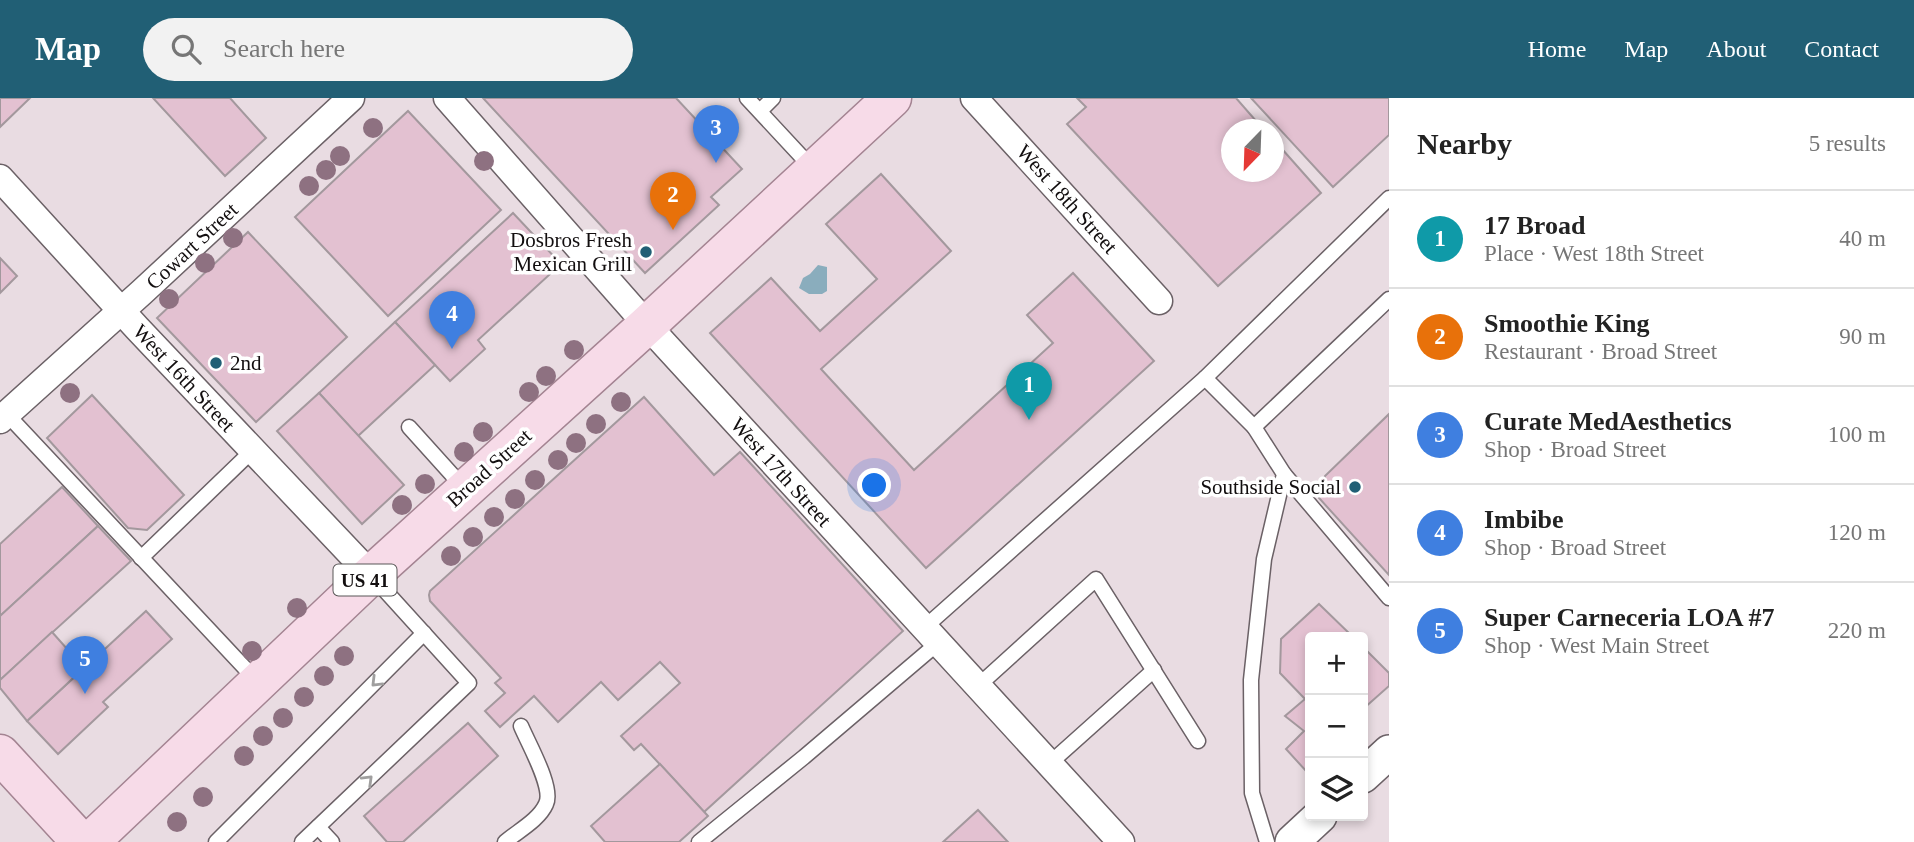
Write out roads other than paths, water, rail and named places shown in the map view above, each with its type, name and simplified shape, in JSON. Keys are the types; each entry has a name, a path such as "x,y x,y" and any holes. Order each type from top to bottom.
{"main road":[{"name":"Broad Street","path":"90,842 371,575 892,98"},
{"path":"0,754 81,842"}],"street":[{"name":"Cowart Street","path":"2,413 121,311 351,98"},
{"name":"West 17th Street","path":"447,98 647,325 1121,842"},
{"name":"West 18th Street","path":"974,98 1159,301"},
{"name":"West 16th Street","path":"0,178 121,311 371,575"},
{"path":"1368,771 1389,752"},
{"path":"1292,842 1315,821"}],"lane":[{"path":"747,98 814,170"},
{"path":"760,111 773,98"},
{"path":"698,842 804,757 1205,378 1389,198"},
{"path":"1254,427 1389,299"},
{"path":"1205,378 1254,427 1284,474 1389,598"},
{"path":"2,413 258,682"},
{"path":"410,427 465,489"},
{"path":"141,558 252,451"},
{"path":"1267,842 1252,793 1251,680 1264,559 1284,474"},
{"path":"302,842 469,683 371,575"},
{"path":"978,686 1096,579 1198,741"},
{"path":"216,842 424,633"},
{"path":"1049,764 1153,670"},
{"path":"505,842 540,814 548,802 547,786 521,726"},
{"path":"318,827 332,842"}],"water":[{"path":"818,265 827,267 827,291 822,294 809,294 799,288 803,278"}],"place":[{"name":"Curate MedAesthetics","path":"716,163"},
{"name":"Smoothie King","path":"673,230"},
{"name":"Dosbros Fresh Mexican Grill","path":"646,252"},
{"name":"Imbibe","path":"452,349"},
{"name":"2nd","path":"216,363"},
{"name":"17 Broad","path":"1029,420"},
{"name":"Southside Social","path":"1355,487"},
{"name":"Super Carneceria LOA #7","path":"85,694"}]}
